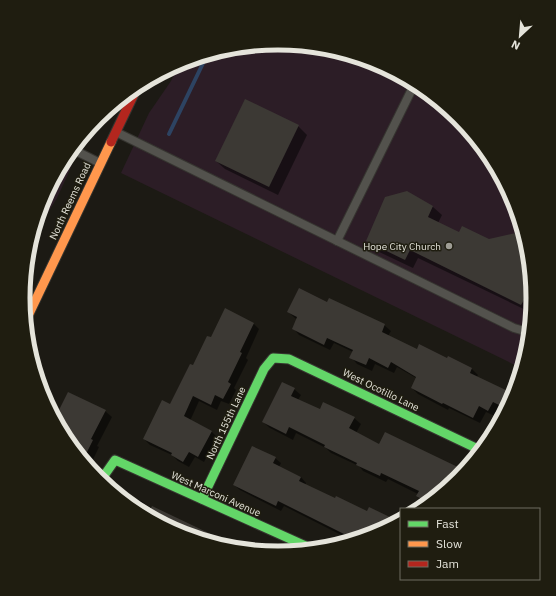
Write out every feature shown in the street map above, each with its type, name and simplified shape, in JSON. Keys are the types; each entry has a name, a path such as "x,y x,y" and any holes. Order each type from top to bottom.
{"street":[{"name":"North Reems Road","path":"31,310 132,97"},
{"name":"West Ocotillo Lane","path":"273,358 289,359 476,448"},
{"name":"North 155th Lane","path":"202,499 264,369 273,358"},
{"name":"West Marconi Avenue","path":"105,475 115,460 302,544"}],"lane":[{"path":"337,241 412,89"},
{"path":"116,131 514,328 524,330"},
{"path":"78,152 101,163"}],"shaded area":[{"path":"278,50 310,52 342,58 373,69 402,83 429,101 464,134 475,147 493,174 513,218 518,234 524,266 526,298 524,330 517,366 121,173 149,113 175,73 214,58 246,52"},
{"path":"77,153 68,174 57,198 41,223 63,174"}],"building":[{"path":"245,99 299,125 269,187 215,161"},
{"name":"Hope City Church","path":"407,191 433,206 428,217 459,232 462,226 489,239 518,233 524,266 526,297 521,305 410,250 405,260 366,241 385,197"},
{"path":"299,288 327,302 329,298 385,324 382,332 417,349 419,344 447,358 448,356 472,368 470,373 508,391 501,406 493,402 488,411 479,406 473,418 411,388 416,377 391,362 388,368 369,358 366,365 349,358 353,350 327,338 324,345 292,329 297,317 287,312"},
{"path":"225,308 254,323 240,352 242,353 228,382 231,384 223,399 215,395 211,405 193,396 184,416 212,431 198,457 189,452 183,462 171,455 172,453 143,439 162,400 170,404 190,364 193,365 207,336 211,337"},
{"path":"282,382 295,388 291,396 320,409 323,402 355,417 349,428 379,444 385,432 459,467 442,484 422,500 416,496 419,491 381,473 380,476 356,465 357,463 324,447 325,445 289,427 286,434 262,422"},
{"path":"68,392 106,410 91,439 93,440 86,454 72,436 58,412"},
{"path":"252,446 276,457 273,463 301,477 299,481 335,498 336,496 367,511 369,507 392,518 348,536 278,501 276,506 233,485"},
{"path":"152,506 217,537 217,538 183,527 150,510"}],"waterway":[{"path":"169,134 204,61"}],"traffic: fast":[{"path":"202,499 264,369 273,358 289,359 476,448"},
{"path":"105,475 115,460 302,544"}],"traffic: slow":[{"path":"31,310 111,142"}],"traffic: jam":[{"path":"111,142 132,97"}],"place":[{"name":"Hope City Church","path":"449,246"}]}
